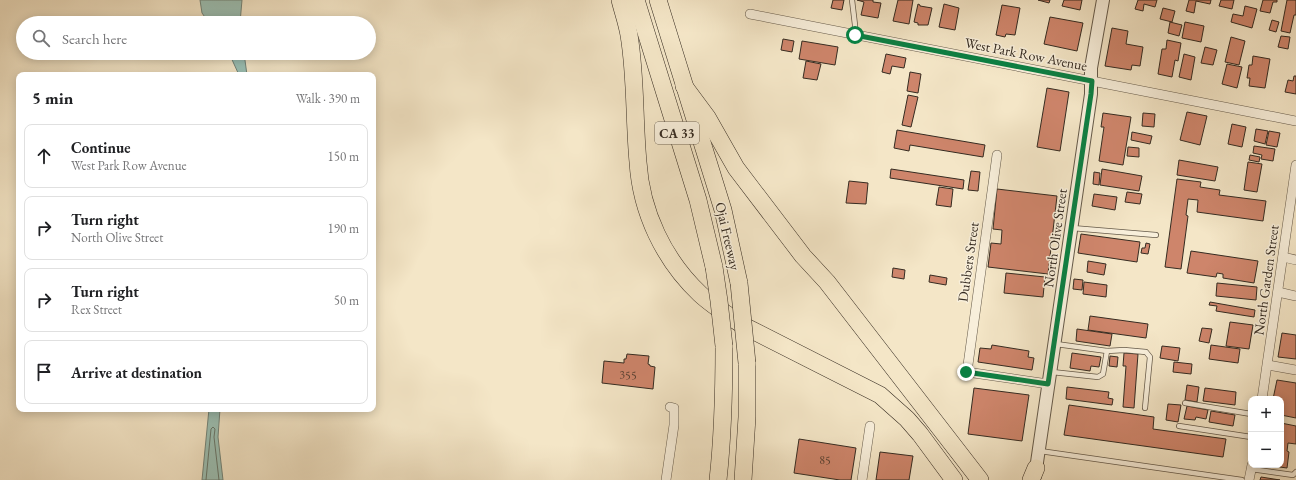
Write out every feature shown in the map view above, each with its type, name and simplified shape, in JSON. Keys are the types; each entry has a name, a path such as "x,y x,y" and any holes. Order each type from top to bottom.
{"highway":[{"path":"620,0 629,35 633,65 640,183 654,228 664,249 676,267 701,295 728,316 880,395 893,405 916,429 954,480"},
{"name":"Ojai Freeway","path":"636,0 698,200 714,267 724,346 724,386 718,480"},
{"name":"Ojai Freeway","path":"658,0 724,210 739,283 747,364 747,417 743,480"},
{"path":"684,86 707,117 736,168 803,256 827,282 980,480"}],"street":[{"name":"North Olive Street","path":"1034,476 1039,451 1091,94 1091,68 1103,0"},
{"name":"West Park Row Avenue","path":"750,14 1296,120"},
{"name":"Dubbers Street","path":"997,154 966,372 1048,384"},
{"name":"North Garden Street","path":"1263,396 1283,257 1292,218 1296,165"},
{"path":"1283,257 1296,260"},
{"path":"1278,292 1296,296"},
{"path":"1268,365 1296,370"},
{"path":"666,480 674,425 672,408"},
{"path":"862,480 870,426"},
{"path":"1250,480 1252,468"}],"lane":[{"path":"852,0 855,35"},
{"path":"1072,228 1156,235"},
{"path":"1054,344 1107,351 1124,350 1146,352 1150,357 1145,408"},
{"path":"1050,371 1098,378 1103,374 1107,351"},
{"path":"1185,403 1248,414"},
{"path":"1179,426 1248,437"},
{"path":"1039,451 1242,480"},
{"path":"1257,468 1293,476 1296,472"}],"water":[{"path":"200,0 242,0 241,16 204,16 202,13"},
{"path":"232,60 245,60 247,72 238,72"},
{"path":"209,412 220,412 218,437 223,480 202,480"}],"building":[{"path":"833,0 844,0 842,10 831,8"},
{"path":"857,0 873,0 873,2 881,3 878,18 861,15 864,2"},
{"path":"898,0 913,0 909,24 893,21"},
{"path":"1038,0 1050,0 1049,3"},
{"path":"1064,0 1082,0 1080,10 1062,6"},
{"path":"1138,0 1157,0 1155,7 1144,4 1143,11 1135,9"},
{"path":"1189,0 1211,0 1210,4 1196,1 1194,13 1186,11"},
{"path":"1221,0 1234,0 1232,9 1219,6"},
{"path":"1263,0 1277,0 1277,2 1273,2 1270,13 1260,11"},
{"path":"1287,0 1296,0 1296,15 1294,15 1290,33 1281,31"},
{"path":"918,4 920,6 932,8 928,25 918,25 918,23 914,22"},
{"path":"944,4 959,8 955,30 939,27"},
{"path":"1002,5 1020,8 1015,35 1006,34 1005,37 996,35"},
{"path":"1245,6 1257,9 1252,28 1231,22 1233,14 1243,16"},
{"path":"1163,8 1175,11 1172,22 1160,19"},
{"path":"1050,17 1083,23 1077,51 1044,44"},
{"path":"1272,20 1279,22 1276,32 1269,30"},
{"path":"1170,22 1182,25 1179,36 1168,33"},
{"path":"1185,22 1204,26 1201,42 1182,38"},
{"path":"1112,28 1128,31 1126,44 1143,47 1140,66 1132,65 1131,70 1105,66"},
{"path":"1281,36 1290,37 1288,49 1278,47"},
{"path":"1231,37 1245,41 1239,65 1225,62"},
{"path":"783,39 794,41 792,52 781,50"},
{"path":"1167,40 1181,43 1178,61 1175,60 1172,77 1158,74 1162,49 1166,49"},
{"path":"802,41 838,47 835,65 799,59"},
{"path":"1205,47 1217,50 1213,65 1201,63"},
{"path":"886,54 906,58 904,68 892,66 890,74 882,72"},
{"path":"1184,54 1195,57 1191,80 1179,77"},
{"path":"1253,56 1270,59 1265,88 1249,86 1250,78 1247,78 1249,65 1252,65"},
{"path":"806,61 821,64 817,80 803,78"},
{"path":"1227,64 1242,67 1237,88 1222,84"},
{"path":"910,72 921,74 918,93 907,91"},
{"path":"1294,76 1296,76 1296,94 1285,92 1288,80 1293,81"},
{"path":"1047,88 1069,92 1060,151 1037,147"},
{"path":"908,95 918,97 911,127 902,125"},
{"path":"1187,112 1207,116 1200,145 1180,140"},
{"path":"1103,113 1131,117 1123,165 1099,161 1104,127 1101,127"},
{"path":"1143,113 1155,114 1154,127 1142,126"},
{"path":"1232,124 1246,127 1242,147 1228,144"},
{"path":"1256,129 1268,131 1265,144 1254,141"},
{"path":"897,130 985,145 983,157 910,145 909,151 894,148"},
{"path":"1269,131 1280,133 1277,147 1266,145"},
{"path":"1132,132 1152,136 1150,144 1131,140"},
{"path":"1254,146 1275,149 1273,161 1261,159 1262,155 1253,153"},
{"path":"1128,147 1139,148 1139,157 1127,156"},
{"path":"1250,155 1260,157 1259,162 1249,160"},
{"path":"1179,160 1218,167 1215,181 1177,175"},
{"path":"1248,162 1262,164 1257,192 1244,190"},
{"path":"891,169 964,180 963,189 890,178"},
{"path":"1102,169 1142,176 1139,191 1100,185"},
{"path":"971,171 980,172 978,191 968,190"},
{"path":"1094,172 1100,173 1099,185 1093,184"},
{"path":"1177,179 1201,182 1200,187 1220,190 1219,195 1266,201 1263,221 1197,212 1198,200 1188,199 1186,215 1188,216 1181,269 1165,267"},
{"path":"849,181 868,183 866,204 846,203"},
{"path":"939,187 953,189 951,207 936,205"},
{"path":"997,189 1057,196 1048,274 988,267 991,243 1001,244 1002,230 993,229"},
{"path":"1127,192 1142,194 1140,204 1125,202"},
{"path":"1094,194 1117,197 1115,210 1092,206"},
{"path":"1081,234 1140,242 1137,262 1078,253"},
{"path":"1146,243 1150,244 1148,254 1141,253 1142,248 1145,248"},
{"path":"1191,251 1258,261 1254,283 1223,278 1223,274 1217,273 1216,277 1187,273"},
{"path":"1088,261 1106,264 1104,275 1087,272"},
{"path":"893,268 905,270 904,279 892,277"},
{"path":"1006,273 1045,277 1043,297 1004,293"},
{"path":"930,275 947,278 946,285 929,282"},
{"path":"1074,279 1083,280 1082,290 1073,289"},
{"path":"1084,282 1107,285 1106,297 1083,294"},
{"path":"1217,283 1257,287 1256,300 1216,296"},
{"path":"1210,302 1255,310 1254,317 1216,311 1217,306 1209,305"},
{"path":"1090,316 1148,324 1146,338 1088,330"},
{"path":"1230,322 1253,325 1249,349 1226,346"},
{"path":"1202,328 1212,329 1209,343 1199,341"},
{"path":"1077,329 1112,334 1110,346 1076,341"},
{"path":"1282,333 1296,335 1296,359 1278,357"},
{"path":"992,345 1029,351 1028,357 1034,358 1032,370 978,362 980,348 991,349"},
{"path":"1211,345 1240,349 1238,363 1209,359"},
{"path":"1162,346 1180,348 1178,361 1160,358"},
{"path":"1072,353 1101,357 1099,367 1091,366 1090,371 1070,368"},
{"path":"1124,353 1138,354 1134,408 1123,407 1126,366 1123,366"},
{"path":"627,354 649,356 648,364 655,367 653,389 602,383 604,361 624,363 624,359 626,359"},
{"path":"1110,356 1118,357 1117,367 1109,366"},
{"path":"1174,362 1192,364 1191,374 1173,372"},
{"path":"1277,380 1296,383 1296,418 1284,416 1284,396 1274,396"},
{"path":"1187,385 1199,387 1197,402 1185,400"},
{"path":"1067,387 1109,392 1108,398 1113,399 1112,405 1066,399"},
{"path":"974,388 1029,395 1022,441 968,434"},
{"path":"1205,388 1236,392 1235,405 1203,401"},
{"path":"1168,404 1181,405 1178,422 1166,420"},
{"path":"1069,405 1154,417 1153,429 1226,439 1223,457 1064,435"},
{"path":"1187,406 1208,410 1206,419 1196,417 1195,420 1184,419"},
{"path":"1211,411 1235,415 1233,426 1209,422"},
{"path":"1284,424 1296,426 1296,444 1288,443 1287,451 1289,452 1287,468 1284,468"},
{"path":"799,439 856,448 851,480 840,480 794,473"},
{"path":"880,452 913,456 909,480 876,480"},
{"path":"1261,477 1280,480 1260,480"}],"route":[{"path":"855,35 1092,81 1048,384 966,372"}]}
